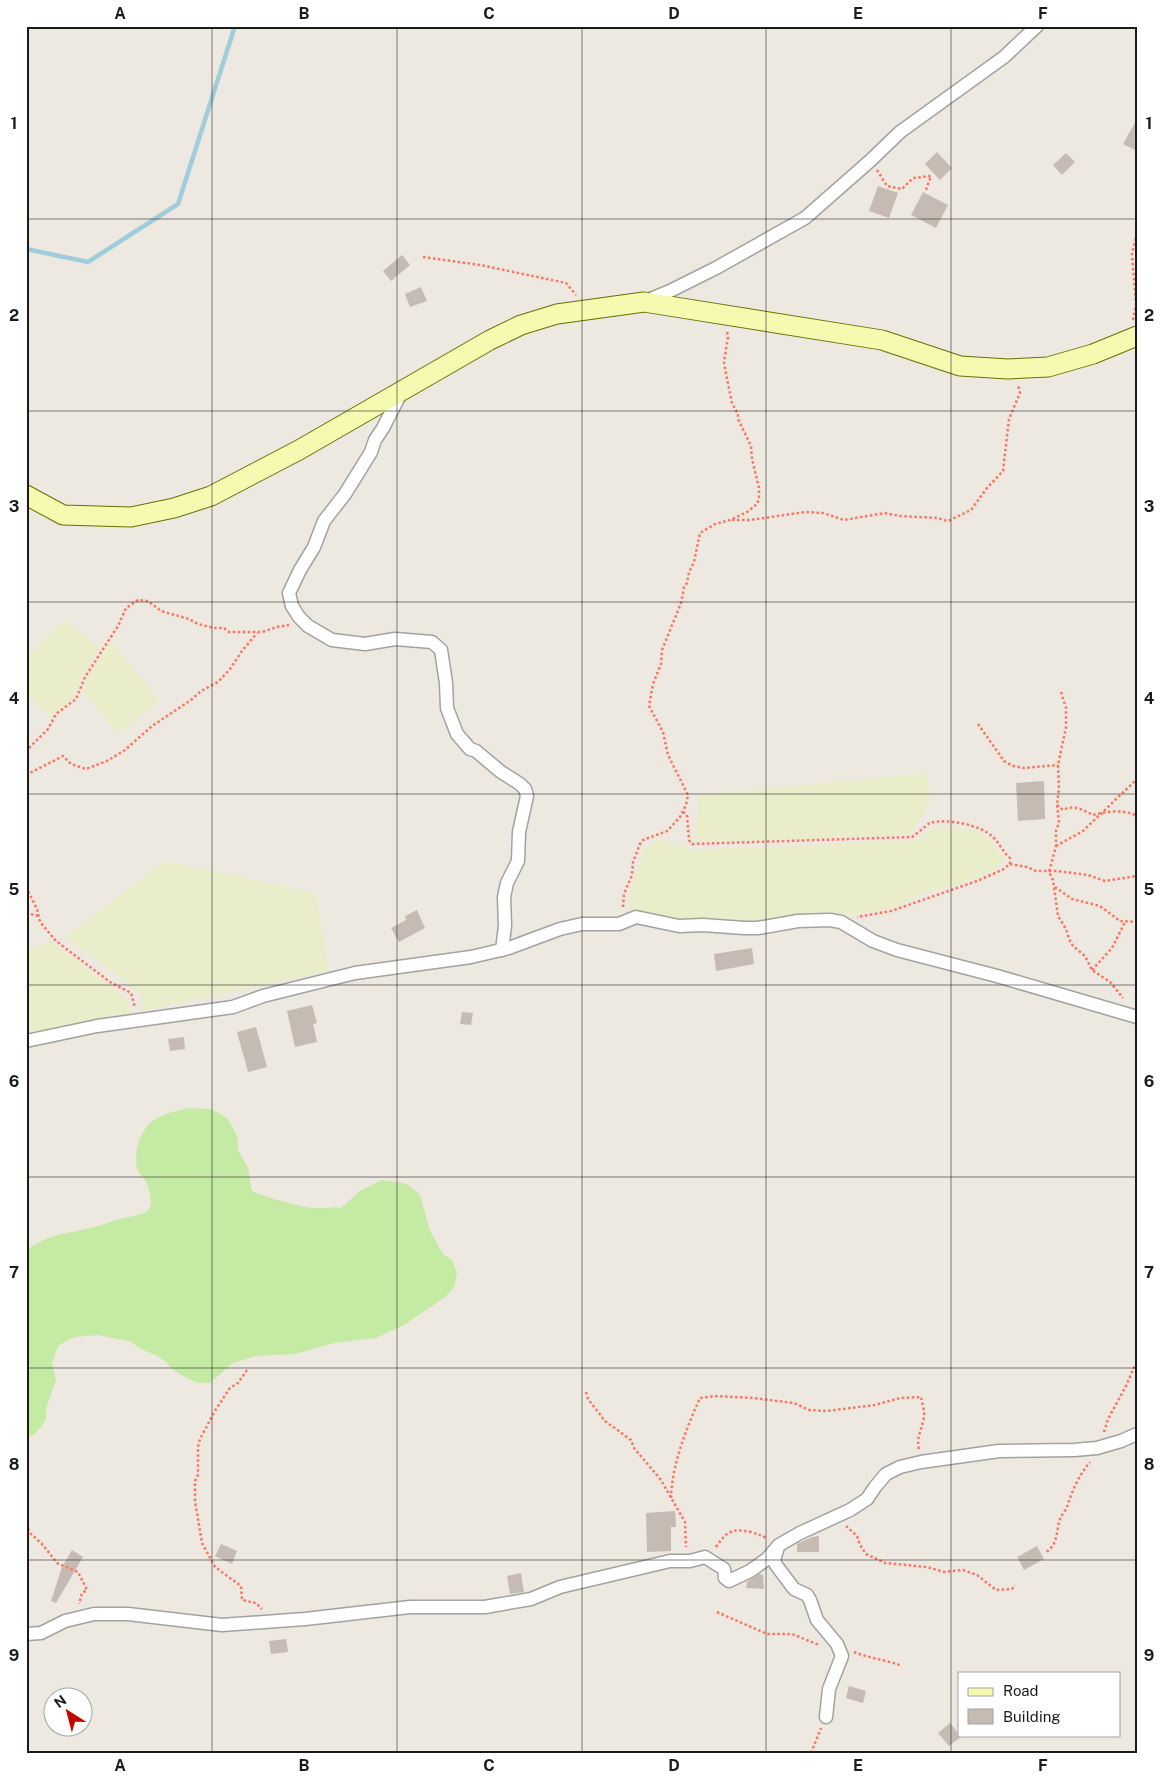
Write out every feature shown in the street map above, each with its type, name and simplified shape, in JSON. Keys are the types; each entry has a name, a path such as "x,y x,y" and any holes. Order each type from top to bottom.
{"main road":[{"path":"26,495 63,515 131,517 174,508 211,496 254,475 490,340 521,325 557,314 644,302 882,340 960,366 1014,369 1048,366 1093,354 1137,336"}],"street":[{"path":"644,302 686,284 805,218 872,160 900,132 1004,57 1032,29"},
{"path":"402,391 375,440 371,452 345,494 324,521 314,547 289,594 292,606 301,619 308,626 332,640 365,644 395,639 432,642 441,650 446,682 447,708 457,734 470,749 476,751 525,789 527,796 519,832 518,861 507,883 504,897 505,926 502,950"},
{"path":"26,1041 97,1026 233,1007 263,996 354,973 471,957 502,950 560,929 582,924 619,924 636,917 679,926 744,928 820,919 841,922 873,941 891,949 997,976 1134,1016"},
{"path":"26,1634 41,1633 65,1621 94,1614 128,1614 222,1625 305,1619 410,1607 485,1607 531,1599 560,1587 670,1561 690,1561 705,1557 724,1569 725,1578 729,1580 750,1571 767,1559 779,1545 850,1510 867,1499 886,1474 900,1467 921,1462 1000,1451 1074,1450 1100,1447 1137,1434"},
{"path":"779,1545 774,1560 776,1565 794,1589 807,1595 817,1620 833,1638 842,1656 829,1689 826,1717"}],"path":[{"path":"872,160 887,186 902,189 913,178 931,176 926,190"},
{"path":"1137,233 1132,254 1136,304 1133,322 1137,325"},
{"path":"423,257 480,265 566,283 578,298 594,309"},
{"path":"619,924 624,894 632,875 633,862 640,844 648,837 667,831 683,812 688,795 668,755 665,738 649,706 649,700 661,664 664,644 679,610 689,572 694,562 700,533 715,524 730,520 747,512 757,504 759,499 759,488 751,446 738,419 727,380 724,362 728,337 725,314"},
{"path":"730,520 750,520 805,512 823,513 844,520 885,513 900,516 937,518 948,521 971,510 987,488 1003,472 1009,419 1020,393 1014,369"},
{"path":"26,752 48,729 56,714 76,699 85,677 118,626 126,608 138,600 148,601 161,611 198,624 214,628 224,628 229,632 257,633 288,626 301,619"},
{"path":"26,775 63,756 71,764 86,770 107,761 125,750 152,726 191,700 201,690 218,682 257,633"},
{"path":"1061,692 1066,708 1066,727 1058,765 1059,788 1057,804 1059,823 1056,831 1056,846 1049,872 1056,892 1056,905 1061,922 1073,946 1085,956 1092,970 1110,982 1128,1004 1134,1016"},
{"path":"978,724 1004,761 1013,766 1024,768 1058,765"},
{"path":"1056,846 1083,831 1137,779"},
{"path":"1057,804 1063,810 1070,806 1081,809 1093,816 1102,813 1128,811 1137,816"},
{"path":"683,812 687,815 689,840 692,844 912,837 922,832 930,823 961,824 973,826 989,834 1010,858 1010,864"},
{"path":"841,922 860,916 891,911 977,881 1002,870 1010,864 1027,867 1036,871 1078,873 1094,876 1105,882 1137,876"},
{"path":"1054,886 1072,899 1100,906 1120,921 1137,922"},
{"path":"26,887 37,909 40,922 56,941 110,982 131,993 134,1006 143,1020"},
{"path":"26,913 39,916"},
{"path":"1092,970 1112,948 1125,921"},
{"path":"1047,1552 1054,1546 1055,1534 1060,1525 1059,1519 1067,1507 1067,1502 1080,1476 1100,1447 1107,1428 1108,1419 1135,1365 1137,1365"},
{"path":"247,1370 238,1383 230,1388 200,1439 198,1447 198,1475 195,1481 195,1501 202,1543 215,1567 241,1586 242,1600 256,1603 261,1607 265,1612 266,1622"},
{"path":"586,1392 588,1398 605,1421 631,1440 634,1448 661,1480 685,1522 686,1546 690,1561"},
{"path":"672,1498 672,1480 680,1449 700,1398 715,1396 794,1403 809,1410 827,1412 920,1396 925,1416 917,1443 921,1462"},
{"path":"828,1520 850,1528 857,1536 860,1546 866,1554 885,1563 927,1567 944,1572 963,1570 977,1575 990,1586 1001,1591 1012,1589 1015,1585"},
{"path":"26,1524 30,1533 43,1545 57,1563 78,1572 82,1578 86,1590 82,1593 79,1604 81,1617"},
{"path":"710,1560 714,1549 728,1532 740,1529 760,1534 779,1545"},
{"path":"717,1612 767,1634 792,1634 828,1648 849,1650 900,1665"},
{"path":"811,1753 826,1717"}],"green space":[{"path":"64,619 99,648 83,675 75,697 50,717 26,693 26,659"},
{"path":"111,642 160,701 118,733 83,692 88,677"},
{"path":"927,773 930,799 915,830 905,835 714,842 695,838 699,795"},
{"path":"949,827 976,831 991,840 1004,861 995,869 965,882 922,894 893,908 855,914 799,916 740,924 689,922 629,910 629,895 644,849 663,838 673,845 682,843 688,852 693,850 918,840 931,829"},
{"path":"165,861 316,893 329,971 145,1010 140,995 124,980 65,937"},
{"path":"51,941 124,997 135,1016 26,1036 26,950"},
{"path":"189,1108 209,1109 228,1119 237,1136 238,1150 248,1168 252,1191 284,1202 311,1208 341,1208 360,1191 381,1180 404,1183 413,1188 420,1195 430,1231 443,1254 452,1260 457,1272 454,1288 444,1298 404,1325 376,1338 334,1343 295,1354 256,1356 233,1363 210,1383 198,1383 187,1378 173,1370 156,1355 140,1349 132,1342 98,1335 75,1337 59,1345 52,1363 56,1380 46,1408 46,1419 34,1435 26,1437 26,1251 50,1237 139,1215 149,1210 151,1202 150,1191 136,1165 138,1144 151,1122 171,1112"}],"building":[{"path":"1137,119 1137,151 1123,144"},
{"path":"937,152 952,168 940,180 925,164"},
{"path":"1066,153 1075,162 1062,175 1053,165"},
{"path":"878,186 898,193 889,218 869,211"},
{"path":"923,192 948,205 936,228 911,215"},
{"path":"402,255 410,265 391,281 383,271"},
{"path":"421,287 427,301 410,307 405,294"},
{"path":"1044,781 1045,819 1018,821 1016,783"},
{"path":"417,910 425,928 399,942 391,928 406,920 405,916"},
{"path":"752,948 754,964 716,971 714,954"},
{"path":"312,1005 317,1023 313,1024 317,1042 295,1047 287,1011"},
{"path":"462,1012 473,1013 471,1025 460,1024"},
{"path":"256,1027 267,1067 248,1072 237,1032"},
{"path":"184,1037 185,1049 170,1051 168,1039"},
{"path":"675,1511 676,1527 671,1527 671,1551 647,1552 646,1513"},
{"path":"819,1536 819,1552 797,1552 797,1544"},
{"path":"221,1544 237,1551 232,1564 215,1556"},
{"path":"1037,1546 1044,1559 1024,1570 1017,1557"},
{"path":"72,1550 83,1557 56,1603 51,1601 62,1567"},
{"path":"521,1573 524,1592 510,1594 507,1576"},
{"path":"759,1574 763,1575 764,1589 746,1588 747,1582"},
{"path":"286,1639 288,1652 271,1654 269,1641"},
{"path":"849,1686 866,1691 863,1703 846,1698"},
{"path":"950,1723 958,1736 961,1737 949,1746 938,1733"}],"waterway":[{"path":"26,249 88,262 178,204 235,26"}]}
